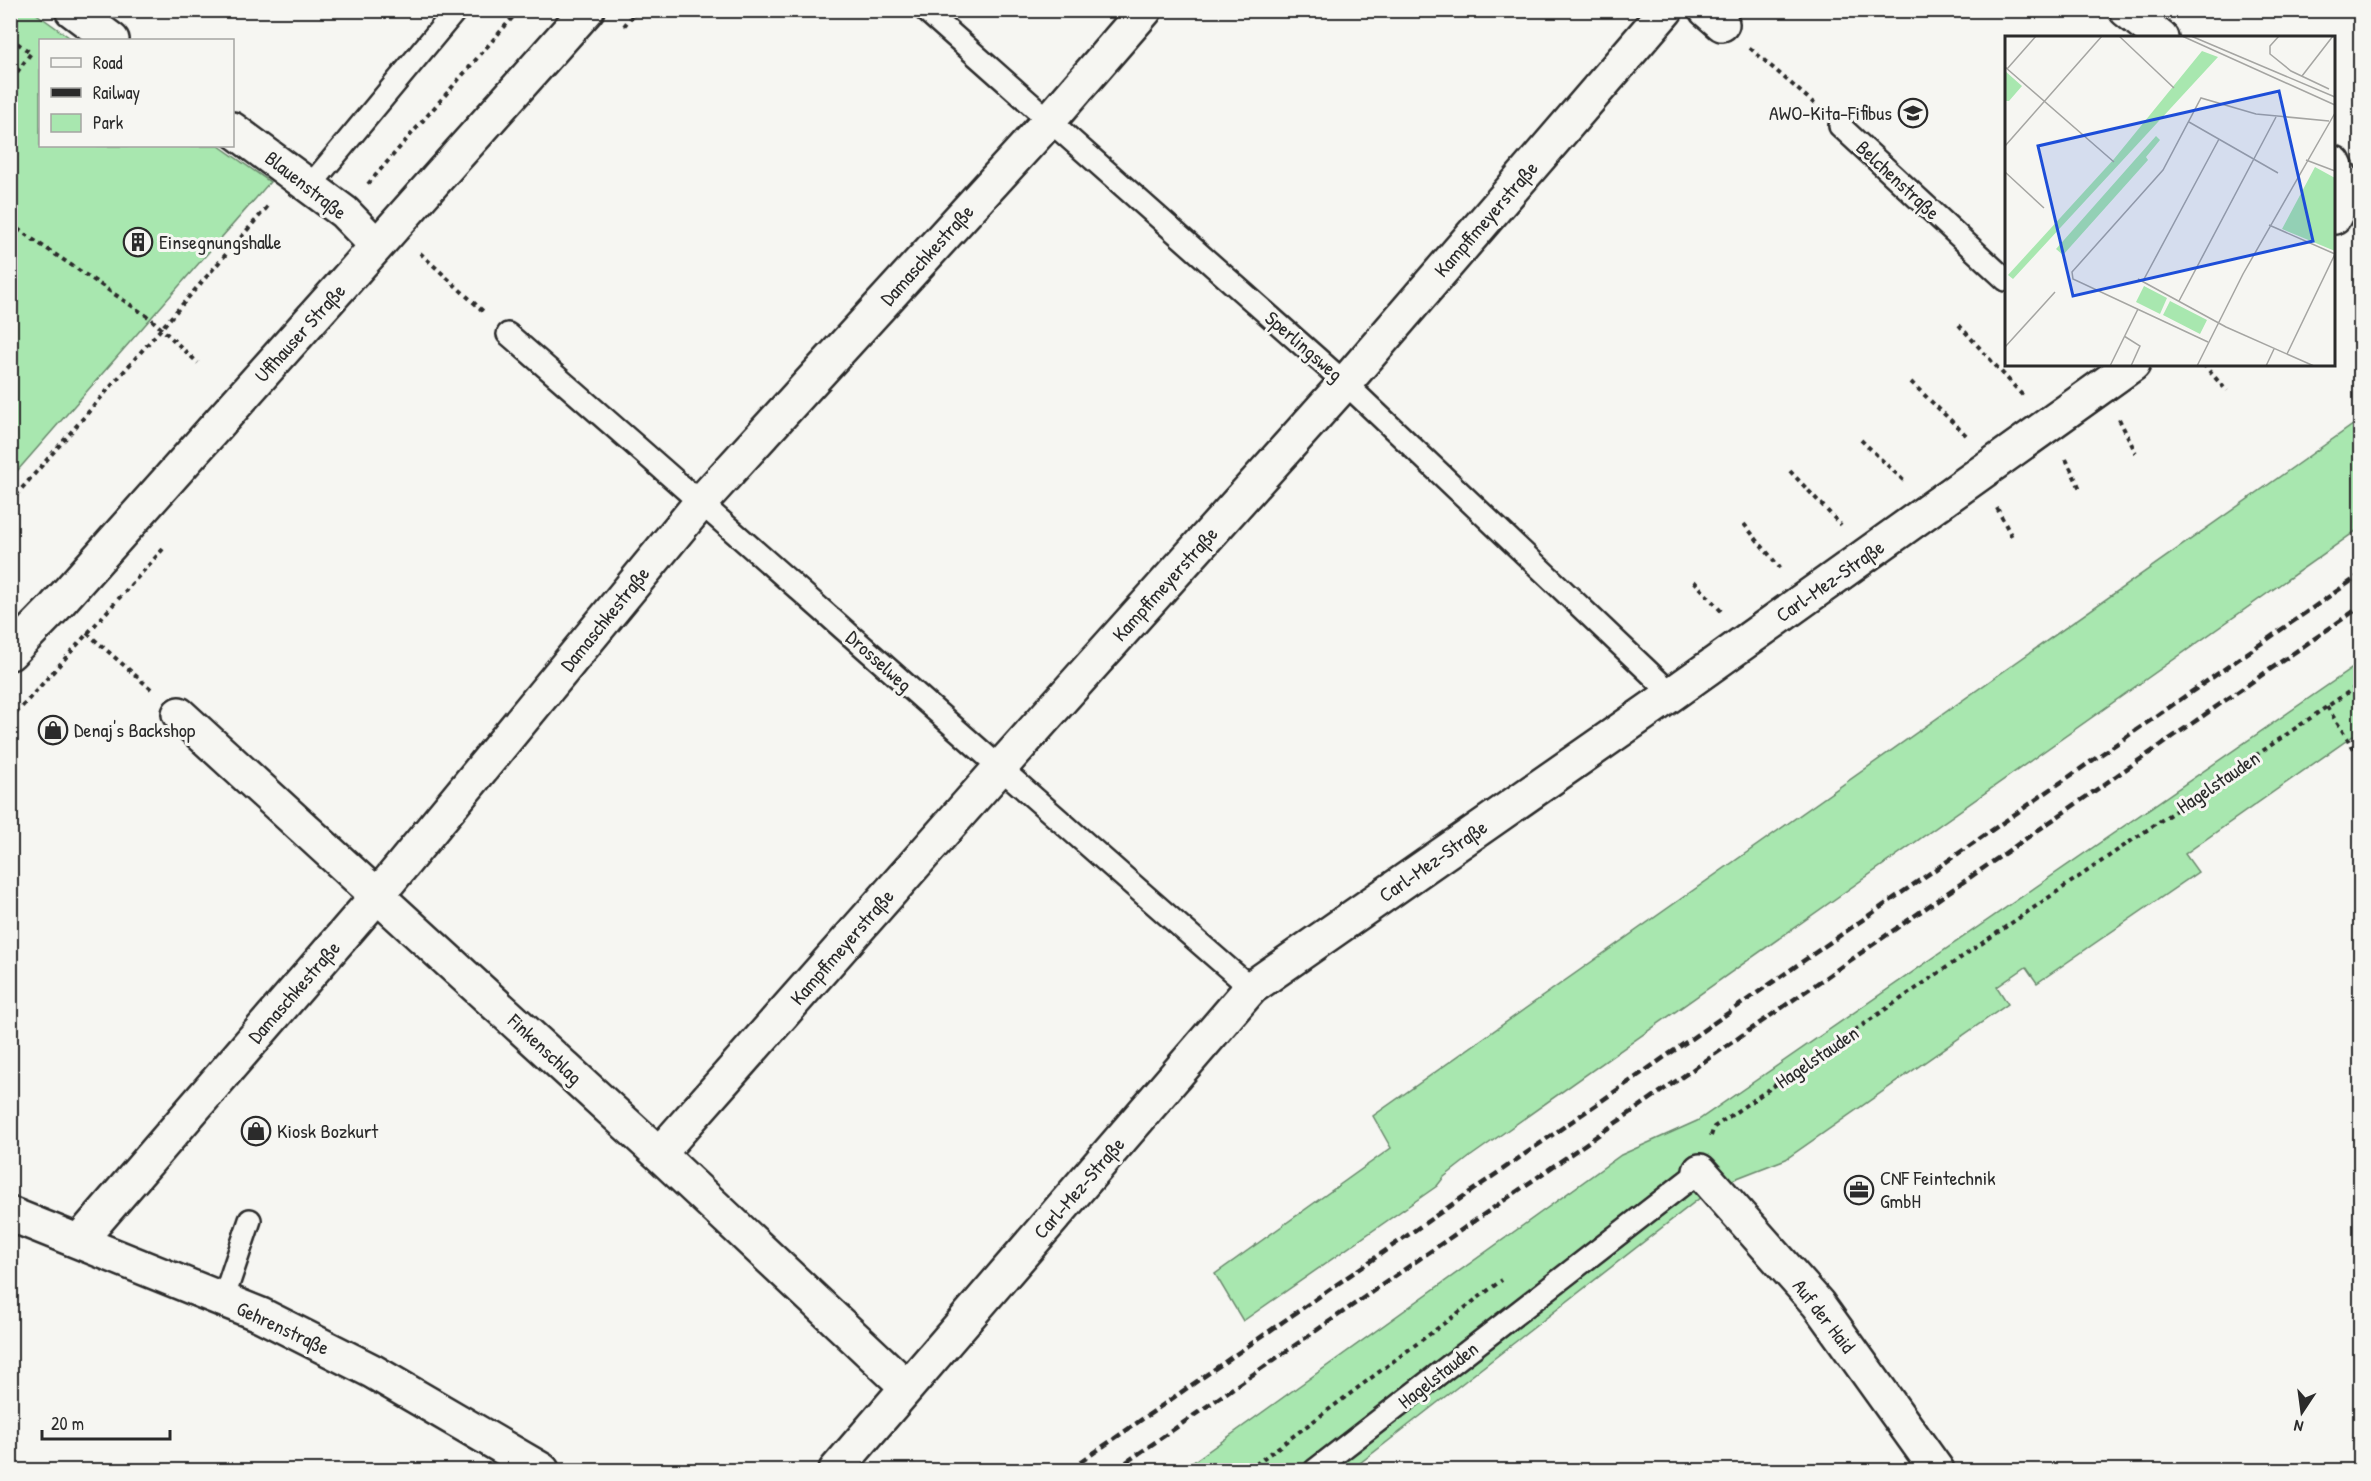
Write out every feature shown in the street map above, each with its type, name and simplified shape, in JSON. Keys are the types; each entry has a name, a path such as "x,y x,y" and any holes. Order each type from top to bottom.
{"street":[{"path":"72,10 111,39"},
{"name":"Uffhauser Straße","path":"10,653 55,607 587,10"},
{"name":"Damaschkestraße","path":"80,1240 377,896 702,501 1049,121 1146,10"},
{"name":"Kampffmeyerstraße","path":"659,1154 999,769 1345,383 1666,10"},
{"path":"2126,10 2158,36"},
{"name":"Blauenstraße","path":"234,130 344,212 376,245"},
{"name":"Carl-Mez-Straße","path":"836,1470 1251,988 1996,464 2115,369"},
{"name":"Finkenschlag","path":"179,714 659,1154 907,1387"},
{"name":"Auf der Haid","path":"1700,1171 1818,1304 1937,1470"},
{"name":"Gehrenstraße","path":"10,1214 80,1240 261,1315 372,1371 542,1470"}],"lane":[{"path":"303,180 456,10"},
{"name":"Sperlingsweg","path":"925,10 1345,383 1672,694"},
{"name":"Belchenstraße","path":"1840,126 2005,278"},
{"name":"Drosselweg","path":"508,333 702,501 999,769 1251,988"},
{"name":"Hagelstauden","path":"1315,1470 1700,1171"},
{"path":"223,1300 250,1220"}],"path":[{"path":"344,212 519,10"},
{"name":"Belchenstraße","path":"1714,17 1840,126"},
{"path":"10,38 31,53 10,82"},
{"path":"10,502 163,329 303,180"},
{"path":"10,224 150,318 198,363"},
{"path":"376,245 422,254 508,333"},
{"path":"2205,366 2227,391"},
{"path":"1911,382 1996,464"},
{"path":"1861,440 1933,508"},
{"path":"1790,471 1868,554"},
{"path":"1744,524 1806,598"},
{"path":"55,607 179,714"},
{"name":"Hagelstauden","path":"1700,1171 1714,1127 2361,684"},
{"path":"2327,707 2361,758"}],"green space":[{"path":"31,10 72,39 39,39 39,147 220,147 270,182 11,478 10,11"},
{"path":"2360,420 2360,528 1471,1156 1444,1177 1437,1186 1243,1321 1215,1274 1391,1148 1373,1116"},
{"path":"2360,663 2360,731 2185,854 2198,872 2037,983 2026,967 1997,987 2008,1004 1786,1159 1714,1187 1351,1470 1182,1470 1621,1155 1697,1121"}],"railway":[{"path":"1069,1470 2360,575"},
{"path":"1115,1470 2360,607"}],"place":[{"name":"AWO-Kita-Fifibus","path":"1913,113"},
{"name":"Einsegnungshalle","path":"138,242"},
{"name":"Denaj's Backshop","path":"53,730"},
{"name":"Kiosk Bozkurt","path":"256,1131"},
{"name":"CNF Feintechnik GmbH","path":"1859,1190"}]}
